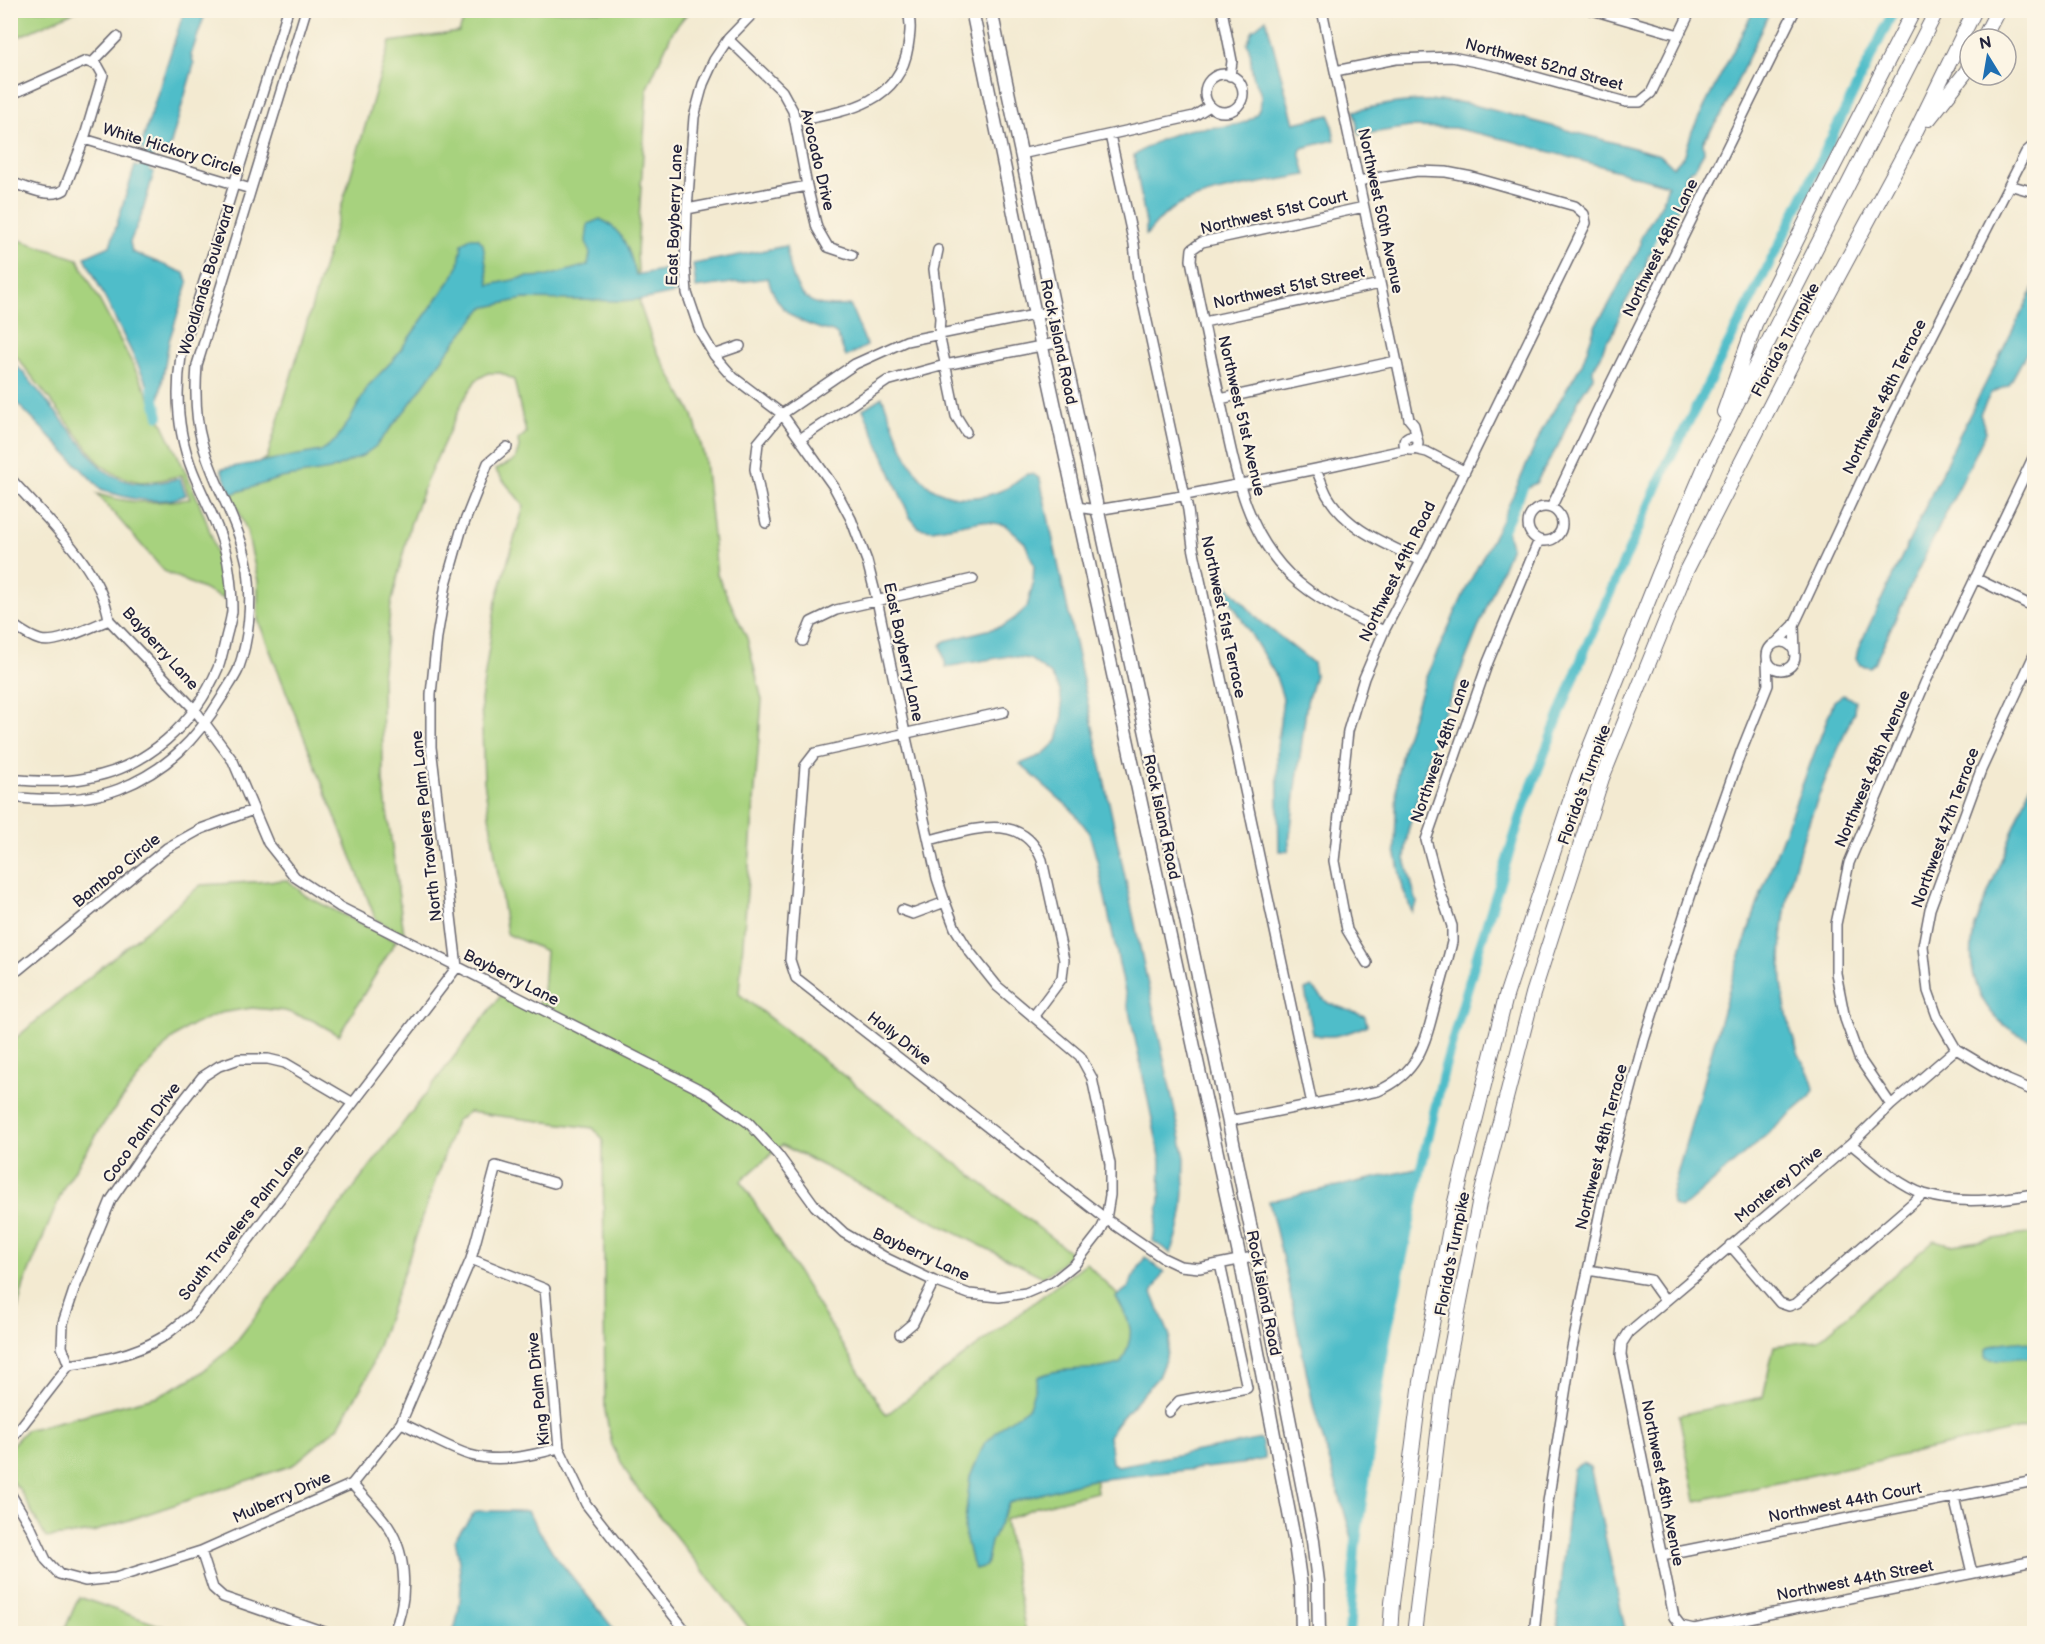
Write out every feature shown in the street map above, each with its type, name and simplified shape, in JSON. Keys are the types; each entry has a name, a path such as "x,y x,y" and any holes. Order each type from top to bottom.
{"highway":[{"path":"1707,462 1755,324 1914,10"},
{"name":"Florida's Turnpike","path":"1390,1634 1421,1382 1455,1202 1506,996 1578,777 1659,574 1707,462 1937,10"},
{"name":"Florida's Turnpike","path":"1414,1634 1444,1384 1479,1203 1533,994 1602,778 1686,571 1798,351 1912,139 1975,10"},
{"path":"1989,27 1998,10"},
{"path":"1912,139 1958,82"}],"main road":[{"name":"Rock Island Road","path":"972,10 1035,315 1240,1259 1295,1545 1302,1603 1302,1634"},
{"name":"Rock Island Road","path":"991,10 1258,1256 1313,1541 1319,1602 1319,1634"},
{"path":"1302,1603 1319,1602"}],"street":[{"name":"Woodlands Boulevard","path":"10,779 48,783 89,778 121,768 161,746 195,710 218,668 232,613 229,569 223,543 183,442 177,378 181,356 288,10"},
{"name":"Woodlands Boulevard","path":"10,797 49,801 95,796 119,789 169,763 206,724 238,670 250,615 248,572 241,538 202,442 195,393 197,365 306,10"},
{"name":"East Bayberry Lane","path":"756,10 728,39 714,60 703,84 694,117 687,209 685,266 687,293 700,331 714,355 733,377 782,414 834,488 851,519 867,561 877,600 904,733 945,902 969,951 997,986 1080,1056 1092,1078 1110,1164 1107,1219"},
{"path":"795,121 846,111 873,99 888,86 899,71 907,54 911,27 907,10"},
{"path":"1222,10 1232,61 1230,76"},
{"name":"Northwest 50th Avenue","path":"1322,10 1409,419 1407,426 1411,443"},
{"path":"1592,10 1679,34 1691,10"},
{"name":"Northwest 48th Lane","path":"1553,504 1795,10"},
{"name":"Northwest 52nd Street","path":"1335,71 1396,59 1452,57 1500,67 1626,102 1640,102 1651,93 1679,34"},
{"path":"10,95 86,61 92,63 117,37"},
{"name":"Avocado Drive","path":"728,39 783,91 793,111 817,228 828,247 852,255"},
{"name":"White Hickory Circle","path":"10,182 46,193 58,194 64,190 84,139 103,75 98,66 92,63"},
{"path":"1219,76 1230,76 1240,83 1243,95 1238,106 1233,110 1221,112 1210,106 1206,97 1207,86 1210,81 1219,76"},
{"path":"1021,154 1194,116 1210,106"},
{"name":"Northwest 51st Terrace","path":"1110,135 1134,244 1137,280 1312,1104"},
{"name":"White Hickory Circle","path":"84,139 251,189"},
{"name":"Northwest 48th Terrace","path":"1534,1634 1548,1502 1572,1348 1606,1183 1644,1040 1696,880 1741,752 1768,685 1767,652 1794,625 1892,415 2028,148 2034,145"},
{"name":"Northwest 51st Court","path":"1358,181 1417,171 1446,172 1575,206 1584,214"},
{"path":"2009,185 2034,192"},
{"path":"687,209 807,186"},
{"name":"Northwest 51st Court","path":"1192,249 1202,242 1364,207"},
{"name":"Northwest 49th Road","path":"1367,963 1347,930 1334,861 1348,731 1364,678 1384,631 1421,561 1586,223 1584,214"},
{"name":"Northwest 51st Avenue","path":"1192,249 1191,260 1239,485 1253,523 1271,553 1291,576 1322,599 1384,631"},
{"path":"938,250 934,269 940,318 939,334 956,416 966,432"},
{"name":"Northwest 51st Street","path":"1204,322 1380,284"},
{"path":"766,523 755,469 758,443 782,414 855,364 906,341 1054,311"},
{"path":"800,439 887,381 945,365 1061,342"},
{"path":"714,355 740,346"},
{"path":"1220,399 1396,361"},
{"path":"1077,507 1097,510 1239,485 1390,453 1411,443 1464,471"},
{"name":"North Travelers Palm Lane","path":"457,967 431,747 432,683 436,638 446,584 461,531 488,463 507,447"},
{"name":"Northwest 48th Avenue","path":"1891,1105 1859,1058 1845,1019 1836,973 1836,924 1850,863 1925,682 2034,456"},
{"path":"1316,470 1328,496 1347,520 1365,533 1421,561"},
{"name":"Bayberry Lane","path":"10,478 87,564 107,609 109,620 195,710 233,761 268,843 295,877 340,907 705,1092 749,1124 778,1155 814,1206 844,1233 888,1259 934,1281 969,1294 999,1297 1026,1293 1054,1281 1075,1264 1100,1232 1107,1219"},
{"path":"1553,504 1560,515 1561,530 1550,541 1539,540 1530,532 1528,521 1531,515 1540,508 1553,504"},
{"name":"Northwest 48th Lane","path":"1229,1121 1371,1093 1385,1088 1405,1074 1422,1050 1452,942 1452,926 1426,840 1488,662 1539,540"},
{"path":"1975,578 2034,607"},
{"path":"803,641 811,622 836,610 973,579"},
{"path":"10,623 25,634 42,641 59,639 109,620"},
{"name":"Northwest 48th Terrace","path":"1768,685 1794,663 1794,625"},
{"path":"1776,643 1786,643 1795,653"},
{"name":"Northwest 47th Terrace","path":"1956,1048 1937,1016 1928,990 1923,946 1930,909 1981,770 2034,655"},
{"path":"1767,662 1773,669 1782,671 1787,669"},
{"name":"Holly Drive","path":"1004,712 815,753 805,766 790,960 796,978 1107,1219 1163,1258 1180,1266 1198,1268 1258,1256"},
{"name":"Bamboo Circle","path":"10,973 18,970 167,848 201,829 253,810"},
{"path":"929,840 999,827 1008,828 1027,836 1037,848 1042,860 1064,960 1062,978 1033,1017"},
{"path":"902,910 913,914 945,902"},
{"name":"South Travelers Palm Lane","path":"69,1365 94,1362 132,1351 161,1338 191,1315 457,967"},
{"path":"1956,1048 2008,1080 2034,1091"},
{"name":"Monterey Drive","path":"1622,1343 1629,1332 1851,1144 1956,1048"},
{"name":"Coco Palm Drive","path":"69,1365 63,1347 63,1323 111,1200 153,1139 202,1077 219,1066 239,1059 268,1059 285,1063 353,1103"},
{"path":"1851,1144 1885,1173 1923,1194 1955,1199 1995,1200 2034,1194"},
{"name":"Mulberry Drive","path":"10,1493 31,1528 46,1560 59,1574 85,1581 115,1578 201,1551 352,1484 401,1423 471,1259 496,1166 554,1183"},
{"path":"1731,1245 1780,1303 1789,1306 1797,1303 1923,1194"},
{"name":"King Palm Drive","path":"471,1259 544,1289 558,1448 586,1504 688,1634"},
{"path":"1169,1412 1179,1401 1247,1388 1220,1264"},
{"path":"1588,1270 1650,1280 1665,1301"},
{"path":"900,1334 913,1323 934,1281"},
{"name":"Northwest 48th Avenue","path":"1622,1343 1621,1355 1674,1617 1681,1626"},
{"path":"10,1441 69,1365"},
{"path":"401,1423 470,1455 503,1459 539,1454 558,1448"},
{"name":"Northwest 44th Court","path":"1662,1555 2034,1481"},
{"path":"352,1484 388,1526 397,1543 403,1565 404,1595 393,1634"},
{"path":"1954,1497 1972,1573"},
{"path":"201,1551 213,1588 223,1597 330,1634"},
{"name":"Northwest 44th Street","path":"1681,1626 1694,1629 2034,1561"}],"green space":[{"path":"11,10 76,10 76,11 11,40"},
{"path":"467,11 689,11 673,31 647,88 637,253 640,305 654,346 693,415 705,460 717,574 747,638 762,700 739,994 1071,1253 1060,1265 1043,1277 782,1145 741,1181 886,1415 1086,1263 1149,1327 1092,1454 1097,1492 1036,1507 1005,1520 1026,1633 753,1633 632,1482 612,1445 605,1411 603,1139 593,1128 469,1112 456,1121 367,1378 338,1427 293,1465 93,1532 46,1538 20,1490 11,1480 11,1446 26,1430 158,1396 198,1375 232,1347 502,994 536,1011 543,992 546,951 507,934 484,781 481,700 496,601 524,506 495,470 515,460 519,448 518,440 526,433 514,380 501,373 488,373 476,380 463,401 426,482 410,525 391,605 382,677 383,781 404,934 376,920 258,620 258,581 247,531 226,481 267,458 390,42 459,32"},
{"path":"10,237 78,259 196,495 217,555 224,599 164,571 97,494 144,502 190,499 182,475 140,482 121,477 101,465 16,356 11,353"},
{"path":"288,880 306,896 396,941 339,1035 312,1020 285,1011 252,1008 220,1013 188,1027 170,1041 104,1123 64,1187 24,1284 11,1336 11,1042 201,885"},
{"path":"2034,1233 2034,1426 1696,1501 1679,1415 1763,1397 1774,1346 1819,1340 1934,1240 1952,1245"},
{"path":"79,1597 181,1633 63,1633"}],"water":[{"path":"1754,10 1770,11 1722,114 1703,141 1704,152 1694,169 1690,170 1685,178 1687,188 1680,195 1677,210 1660,215 1645,240 1653,247 1653,251 1648,255 1646,266 1622,309 1613,334 1606,341 1593,369 1593,377 1580,397 1558,446 1536,483 1526,488 1523,498 1516,495 1505,519 1510,523 1507,530 1511,547 1435,735 1408,831 1405,859 1417,903 1412,912 1403,889 1395,850 1397,776 1404,743 1425,679 1467,587 1502,520 1543,428 1582,364 1596,324 1638,251 1640,238 1662,203 1668,185 1512,141 1454,128 1410,127 1359,135 1354,111 1412,102 1440,101 1470,104 1660,155 1673,167 1685,154 1692,131"},
{"path":"184,11 206,11 191,55 194,64 167,157 140,149"},
{"path":"1266,19 1294,123 1330,115 1335,140 1302,148 1300,152 1306,175 1218,192 1185,202 1168,212 1146,235 1134,156 1160,140 1181,132 1232,126 1252,118 1258,111 1261,96 1253,75 1247,43 1253,30"},
{"path":"135,166 154,172 142,214 130,242 132,252 184,273 188,283 169,341 158,406 85,257 110,246"},
{"path":"600,219 608,223 620,235 628,249 636,275 678,267 680,292 621,301 523,299 483,308 376,446 362,456 330,470 281,478 231,494 221,469 321,451 336,440 368,386 394,359 454,275 459,264 462,244 470,238 478,238 483,244 489,285 527,277 548,276 588,265 590,254 586,241 588,224"},
{"path":"786,246 792,275 802,294 810,301 820,304 850,305 867,346 846,357 837,335 800,321 784,308 777,300 768,278 696,288 693,264"},
{"path":"2034,288 2034,339 2009,385 1991,393 1980,414 1986,432 1875,663 1870,667 1860,665 1856,658 1858,649 1959,436"},
{"path":"11,361 23,372 102,469 122,480 140,484 159,483 180,478 186,495 154,501 121,496 101,489 11,397"},
{"path":"882,397 910,463 931,487 951,496 973,497 1008,488 1028,474 1033,474 1040,479 1185,1158 1181,1218 1171,1253 1153,1241 1160,1201 1161,1161 1097,860 1089,832 1072,810 1020,764 1042,755 1057,741 1063,715 1060,691 1051,675 1030,659 1009,656 946,667 941,645 945,641 1003,626 1015,618 1027,607 1033,584 1034,565 1025,543 1005,525 982,521 932,530 919,528 910,517 863,409"},
{"path":"1227,585 1259,620 1313,663 1315,675 1307,702 1288,851 1279,851 1277,748 1283,698 1275,674 1223,588"},
{"path":"1843,695 1855,700 1854,712 1799,851 1783,924 1781,961 1785,1006 1796,1046 1810,1075 1814,1090 1810,1097 1680,1208 1672,1204 1671,1196 1732,979 1761,894 1834,701"},
{"path":"2034,777 2034,867 2025,903 2034,945 2034,1041 2016,1033 1990,1010 1975,980 1972,945 1975,926"},
{"path":"1312,987 1328,1003 1365,1016 1367,1025 1334,1036 1313,1034 1305,990"},
{"path":"1421,1168 1386,1337 1355,1548 1314,1409 1269,1201"},
{"path":"1145,1257 1164,1272 1152,1293 1170,1336 1166,1357 1158,1377 1116,1424 1109,1436 1112,1463 1118,1466 1261,1439 1265,1459 1241,1464 1086,1481 1009,1503 991,1542 986,1566 975,1569 964,1530 970,1477 984,1444 1005,1424 1029,1407 1038,1377 1059,1371 1101,1368 1121,1363 1129,1344 1130,1329 1126,1315 1116,1297 1129,1287"},
{"path":"2018,1341 2034,1343 2034,1358 1998,1360 1986,1358 1986,1350 1990,1347"},
{"path":"1583,1463 1590,1467 1626,1633 1571,1633 1559,1628 1557,1616 1573,1469"},
{"path":"478,1511 527,1511 554,1554 617,1633 453,1633 457,1621 461,1586 455,1539 474,1513"}],"waterway":[{"path":"1349,1634 1355,1548 1386,1337 1421,1168 1444,1070 1479,948 1525,803 1586,647 1668,462 1781,241 1894,10"},
{"path":"140,183 150,149"},
{"path":"1642,256 1669,203"},
{"path":"152,387 159,416"},
{"path":"1501,534 1525,483"}]}
